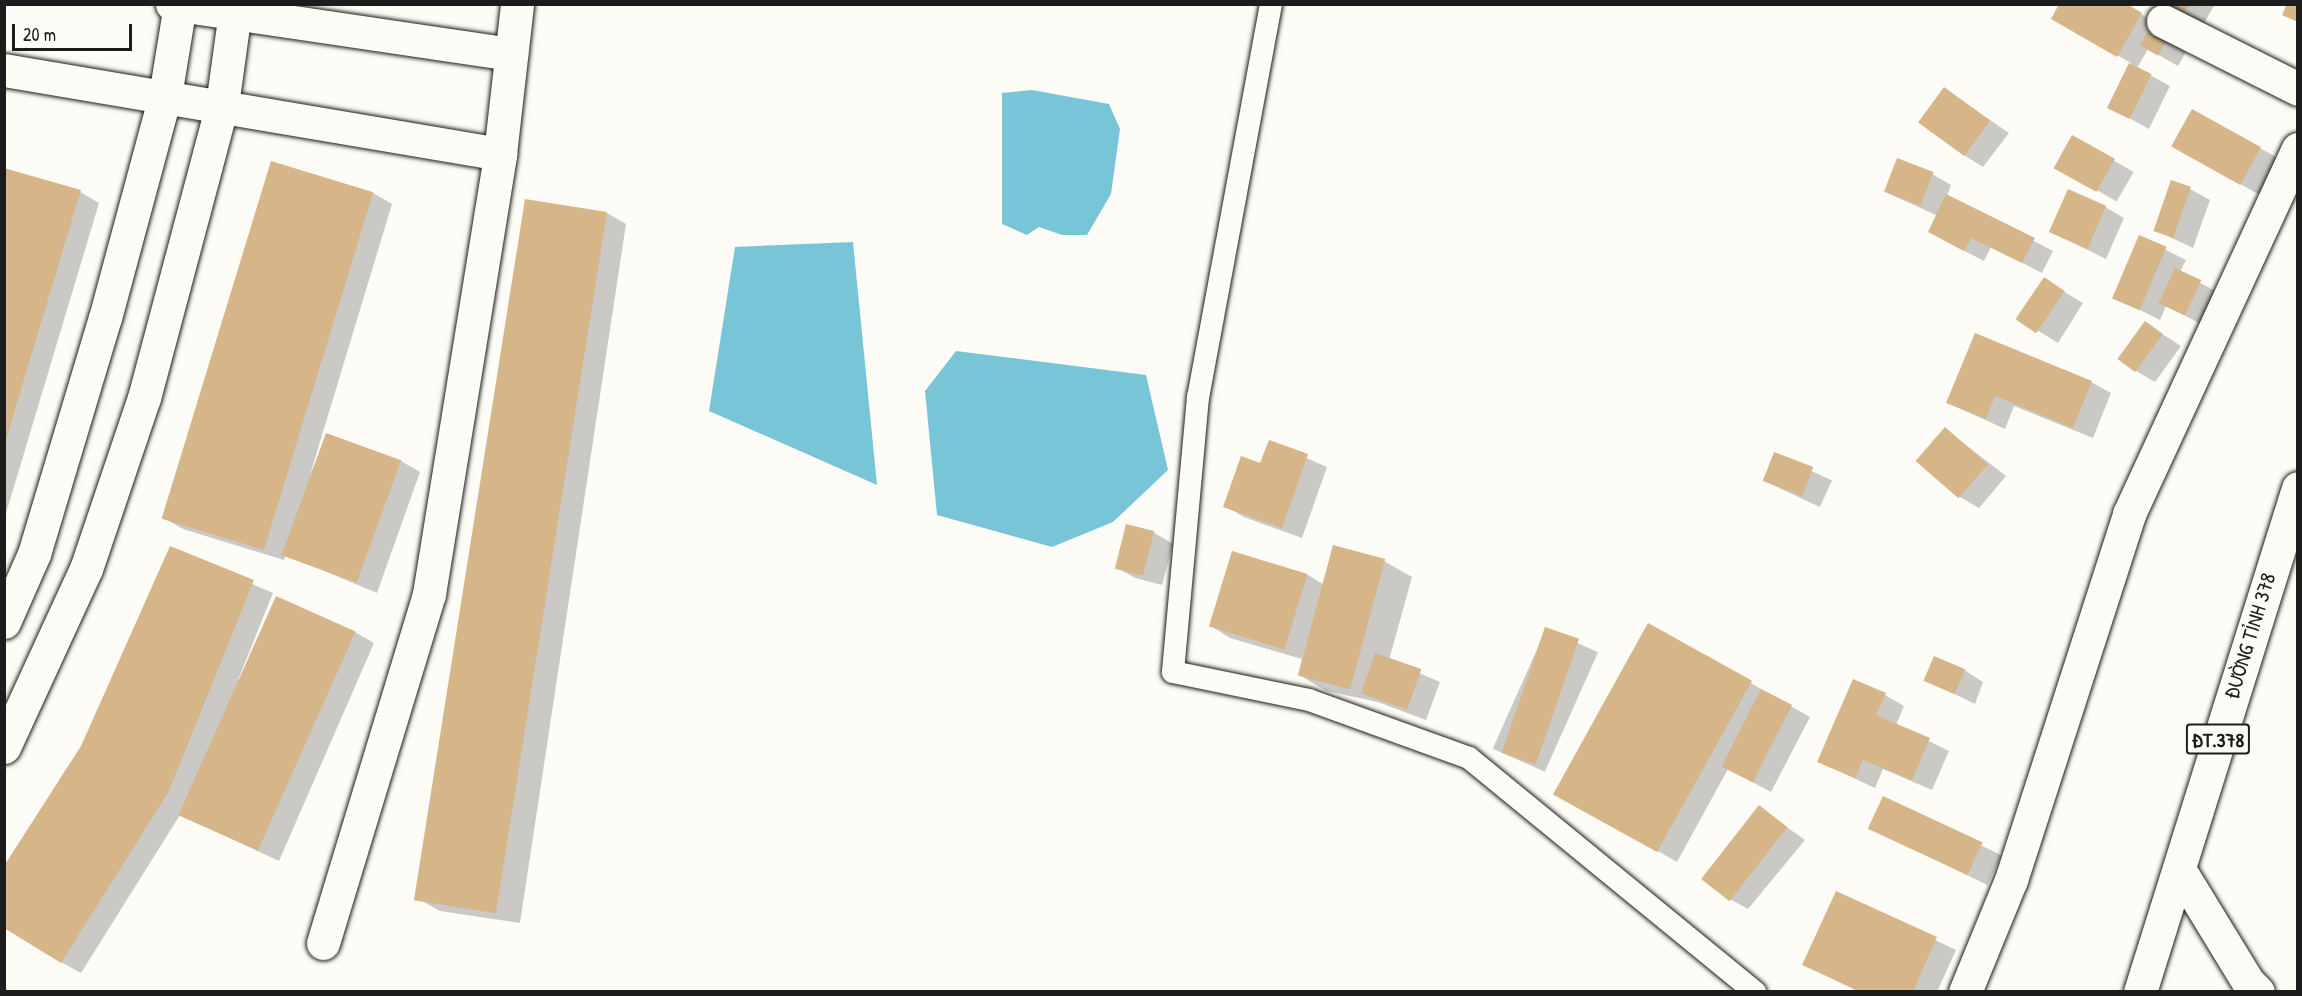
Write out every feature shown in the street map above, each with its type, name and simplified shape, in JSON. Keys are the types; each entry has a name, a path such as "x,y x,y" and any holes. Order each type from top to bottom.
{"street":[{"path":"323,943 429,594 500,154 517,4"},
{"path":"4,622 34,554 64,461 165,96 178,5 236,8 511,54"},
{"path":"4,747 86,569 144,398 222,105 236,8"},
{"path":"2163,21 2298,89"},
{"path":"4,70 222,105 500,154"},
{"path":"1965,992 2012,880 2129,514 2298,149"},
{"name":"ĐƯỜNG TỈNH 378","path":"2140,992 2298,488"},
{"path":"2179,869 2248,982 2258,992"}],"lane":[{"path":"1271,4 1198,397 1173,672 1309,700 1469,758 1755,992"}],"water":[{"path":"1032,90 1109,104 1120,129 1111,194 1087,235 1062,235 1039,227 1027,235 1002,224 1002,93"},
{"path":"853,242 877,485 709,411 735,247"},
{"path":"956,351 1146,375 1168,470 1113,522 1052,547 937,515 925,391"}],"building":[{"path":"2059,4 2127,4 2142,13 2117,57 2051,19"},
{"path":"2165,4 2189,4 2183,15"},
{"path":"2287,4 2298,4 2298,22 2282,15"},
{"path":"2149,29 2167,39 2158,56 2140,46"},
{"path":"2129,63 2151,74 2130,119 2107,108"},
{"path":"1944,87 1990,121 1964,156 1918,123"},
{"path":"2192,109 2261,147 2240,185 2171,147"},
{"path":"2072,135 2115,159 2096,192 2054,168"},
{"path":"1897,158 1933,172 1921,206 1884,192"},
{"path":"271,161 373,192 264,550 162,519"},
{"path":"4,168 81,190 5,443 4,443"},
{"path":"2171,180 2191,187 2173,238 2153,231"},
{"path":"2068,189 2106,206 2087,249 2049,232"},
{"path":"1946,194 2035,238 2022,263 1971,238 1964,251 1928,232"},
{"path":"525,199 607,212 496,913 414,900"},
{"path":"2139,235 2167,247 2140,310 2112,299"},
{"path":"2175,268 2201,280 2185,316 2159,303"},
{"path":"2044,277 2065,291 2036,333 2015,319"},
{"path":"2145,321 2163,334 2135,372 2117,359"},
{"path":"1975,333 2092,381 2073,428 1995,396 1986,419 1946,403"},
{"path":"1945,427 1988,464 1958,498 1915,461"},
{"path":"326,433 401,460 357,583 282,555"},
{"path":"1269,440 1308,454 1282,528 1223,507 1241,456 1260,463"},
{"path":"1774,452 1813,467 1802,496 1763,481"},
{"path":"1126,524 1154,531 1143,576 1115,569"},
{"path":"1333,545 1385,559 1350,689 1298,675"},
{"path":"170,546 254,580 169,791 61,963 4,928 4,866 81,746"},
{"path":"1232,551 1308,574 1284,650 1209,627"},
{"path":"276,596 355,631 258,851 178,815"},
{"path":"1648,623 1752,681 1657,852 1553,794"},
{"path":"1545,627 1579,639 1536,764 1502,753"},
{"path":"1375,653 1421,669 1407,710 1361,694"},
{"path":"1934,656 1965,669 1955,694 1923,681"},
{"path":"1853,679 1886,693 1876,715 1930,738 1912,780 1863,760 1855,778 1817,762"},
{"path":"1761,689 1792,705 1753,782 1722,767"},
{"path":"1883,796 1983,842 1967,875 1868,829"},
{"path":"1759,805 1787,827 1729,901 1701,879"},
{"path":"1836,891 1937,937 1913,992 1861,992 1802,965"}]}
